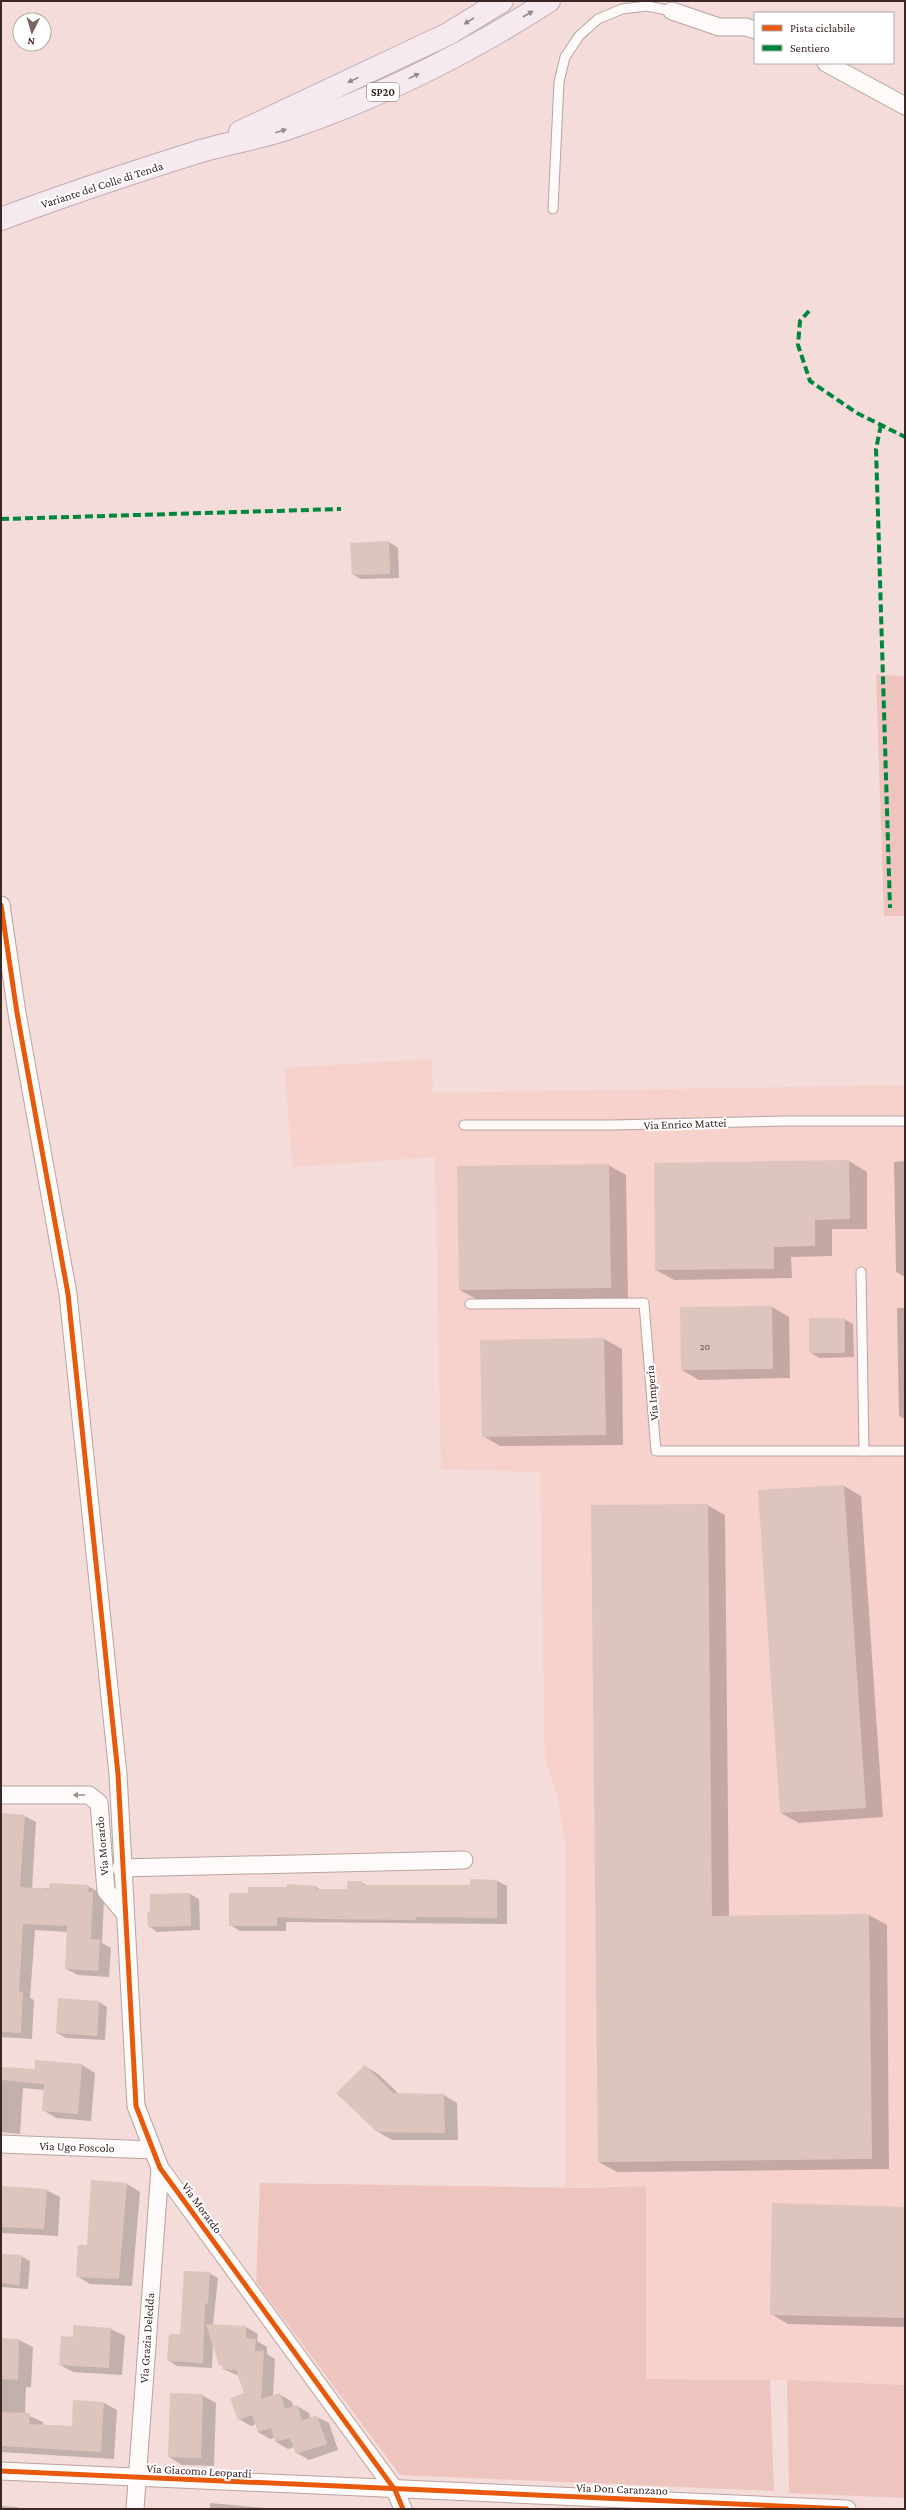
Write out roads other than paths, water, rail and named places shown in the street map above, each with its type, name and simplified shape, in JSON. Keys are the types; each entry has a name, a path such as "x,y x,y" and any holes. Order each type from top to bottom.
{"main road":[{"name":"SP20","path":"203,151 288,109 382,67 448,34 502,1"},
{"name":"SP20","path":"203,151 248,141 292,127 378,94 460,53 549,1"},
{"name":"Variante del Colle di Tenda","path":"1,219 203,151"}],"street":[{"path":"672,11 719,27 746,27 754,30"},
{"path":"828,64 905,106"},
{"name":"Via Morardo","path":"1,905 17,1014 68,1294 118,1774 123,1911 136,2106 160,2168 395,2490 404,2509"},
{"name":"Via Morardo","path":"1,1795 89,1795 99,1803 106,1891 123,1911"},
{"path":"121,1868 464,1860"},
{"name":"Via Ugo Foscolo","path":"1,2144 153,2150"},
{"name":"Via Grazia Deledda","path":"135,2509 136,2478 160,2168"},
{"name":"Via Giacomo Leopardi","path":"1,2471 395,2490"},
{"name":"Via Don Caranzano","path":"395,2490 847,2509"}],"lane":[{"path":"553,209 559,82 565,57 579,36 604,16 622,9 647,6 672,11"},
{"name":"Via Enrico Mattei","path":"464,1125 612,1125 785,1121 905,1122"},
{"path":"861,1272 864,1451"},
{"name":"Via Imperia","path":"470,1304 644,1303 656,1451 905,1451"}]}
